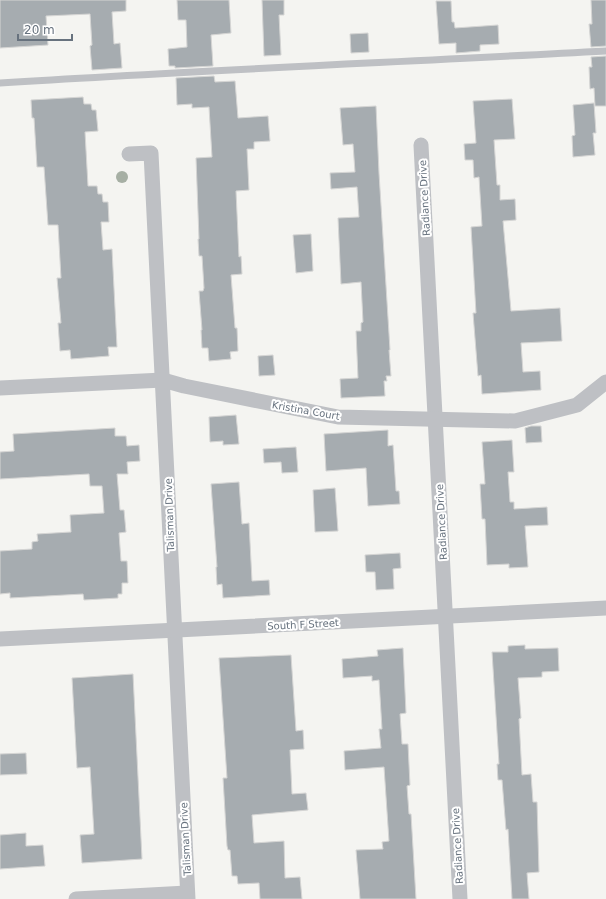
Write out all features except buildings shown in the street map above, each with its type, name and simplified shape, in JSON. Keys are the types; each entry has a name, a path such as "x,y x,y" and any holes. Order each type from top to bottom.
{"street":[{"name":"Radiance Drive","path":"421,145 460,899"},
{"name":"Talisman Drive","path":"129,154 151,153 187,896"},
{"name":"Kristina Court","path":"0,388 163,380 184,386 338,417 515,421 577,405 606,382"},
{"name":"South F Street","path":"0,639 606,608"},
{"path":"76,899 187,896"}],"lane":[{"path":"0,83 145,73 423,61 606,51"}]}
